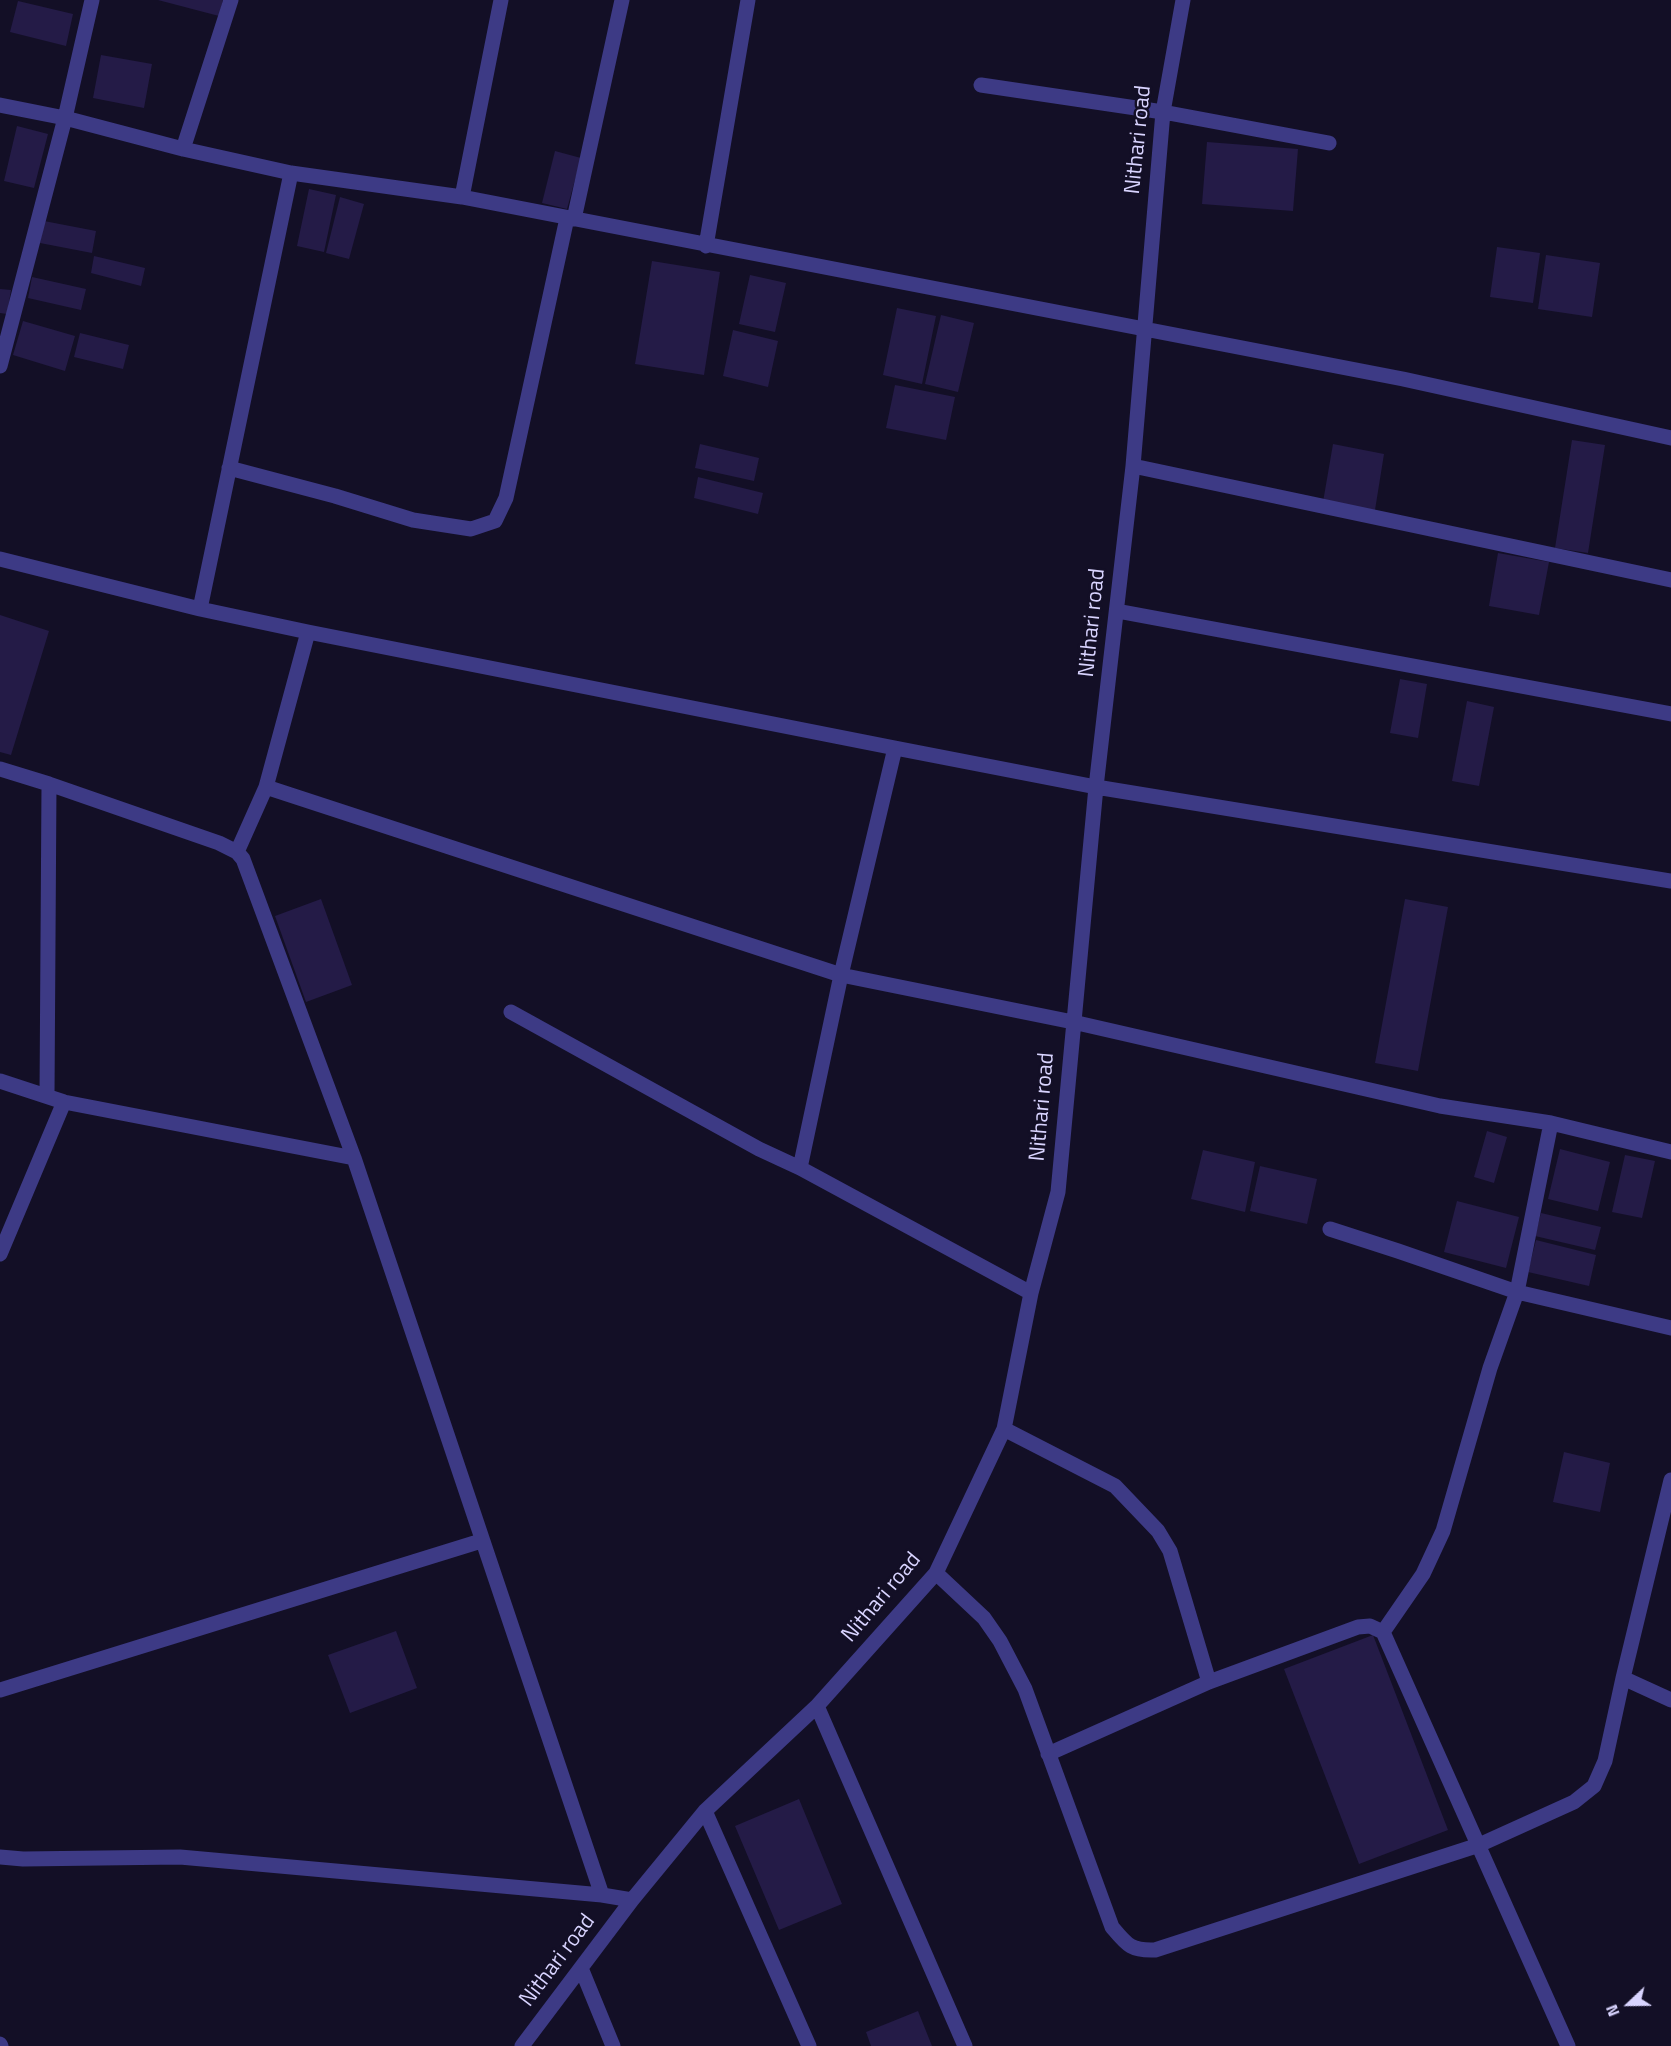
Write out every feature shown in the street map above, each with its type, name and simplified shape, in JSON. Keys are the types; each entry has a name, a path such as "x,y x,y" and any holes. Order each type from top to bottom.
{"street":[{"path":"0,366 65,118 92,0"},
{"path":"183,149 231,0"},
{"path":"462,197 501,0"},
{"path":"229,468 335,496 413,520 471,530 495,521 506,498 622,0"},
{"path":"706,246 748,0"},
{"name":"Nithari road","path":"522,2046 632,1900 705,1811 817,1706 936,1573 1005,1429 1031,1293 1058,1192 1096,787 1133,466 1163,112 1183,0"},
{"path":"981,85 1163,112 1329,143"},
{"path":"0,105 65,118 183,149 291,173 462,197 1403,379 1671,438"},
{"path":"200,609 291,173"},
{"path":"1133,466 1671,580"},
{"path":"0,559 200,609 308,632 1096,787 1671,881"},
{"path":"1117,611 1671,714"},
{"path":"237,852 266,787 308,632"},
{"path":"800,1168 841,975 896,748"},
{"path":"0,769 219,843 237,852 247,869 354,1158 602,1894"},
{"path":"47,1096 49,784"},
{"path":"266,787 841,975 1073,1022 1440,1106 1551,1123 1671,1152"},
{"path":"511,1012 759,1149 800,1168 1031,1293"},
{"path":"0,1081 64,1102 354,1158"},
{"path":"0,1254 64,1102"},
{"path":"1383,1632 1422,1574 1443,1531 1490,1368 1517,1292 1551,1123"},
{"path":"1330,1229 1517,1292 1671,1328"},
{"path":"1005,1429 1115,1486 1158,1531 1170,1551 1209,1682"},
{"path":"936,1573 984,1618 1000,1641 1024,1689 1112,1927 1124,1941 1139,1951 1164,1947 1479,1845 1574,1802 1594,1786 1605,1761 1671,1480"},
{"path":"0,1689 481,1540"},
{"path":"1048,1754 1209,1682 1358,1627 1370,1626 1383,1632 1568,2046"},
{"path":"1623,1678 1671,1700"},
{"path":"817,1706 965,2046"},
{"path":"705,1811 809,2046"},
{"path":"0,1857 23,1859 180,1857 602,1894 632,1900"},
{"path":"581,1968 613,2046"}],"building":[{"path":"158,0 223,0 219,16"},
{"path":"18,1 73,14 66,46 10,32"},
{"path":"101,55 152,64 144,108 93,98"},
{"path":"17,126 48,134 34,188 4,181"},
{"path":"1207,142 1298,149 1293,211 1202,204"},
{"path":"555,151 581,158 567,209 542,203"},
{"path":"309,189 336,195 324,252 297,246"},
{"path":"340,197 364,204 349,259 326,253"},
{"path":"44,221 96,231 92,253 40,243"},
{"path":"1497,247 1540,253 1533,303 1490,297"},
{"path":"1546,255 1600,263 1592,317 1538,309"},
{"path":"94,256 145,268 141,286 91,273"},
{"path":"652,261 720,272 704,375 635,364"},
{"path":"750,275 786,283 775,332 739,324"},
{"path":"32,277 86,289 81,310 28,298"},
{"path":"0,289 11,290 7,314 0,313"},
{"path":"897,308 936,316 922,384 883,375"},
{"path":"941,315 974,323 958,392 925,384"},
{"path":"23,321 75,336 65,371 13,355"},
{"path":"733,330 778,341 768,387 723,376"},
{"path":"80,333 129,345 123,369 74,357"},
{"path":"895,385 955,397 946,440 886,428"},
{"path":"1572,440 1605,445 1588,553 1555,548"},
{"path":"700,444 759,458 754,481 695,468"},
{"path":"1333,444 1384,454 1375,510 1323,502"},
{"path":"698,477 763,493 758,514 694,498"},
{"path":"1498,553 1549,562 1539,615 1489,606"},
{"path":"0,615 49,631 11,755 0,752"},
{"path":"1400,679 1427,684 1418,738 1390,733"},
{"path":"1467,701 1494,707 1479,786 1452,781"},
{"path":"321,899 352,985 306,1002 275,916"},
{"path":"1405,899 1448,907 1418,1071 1375,1063"},
{"path":"1487,1131 1507,1137 1494,1183 1474,1177"},
{"path":"1560,1149 1610,1162 1598,1211 1548,1199"},
{"path":"1203,1150 1255,1162 1245,1212 1191,1199"},
{"path":"1625,1155 1655,1161 1642,1218 1612,1212"},
{"path":"1260,1166 1317,1179 1307,1224 1250,1211"},
{"path":"1457,1201 1519,1217 1506,1268 1444,1252"},
{"path":"1541,1213 1601,1227 1595,1250 1535,1236"},
{"path":"1536,1240 1596,1255 1589,1286 1528,1272"},
{"path":"1564,1452 1610,1463 1600,1512 1553,1502"},
{"path":"396,1631 417,1688 350,1713 328,1655"},
{"path":"1373,1635 1448,1830 1359,1864 1284,1669"},
{"path":"799,1799 842,1904 779,1930 735,1826"},
{"path":"918,2011 932,2046 871,2046 866,2032"}]}
